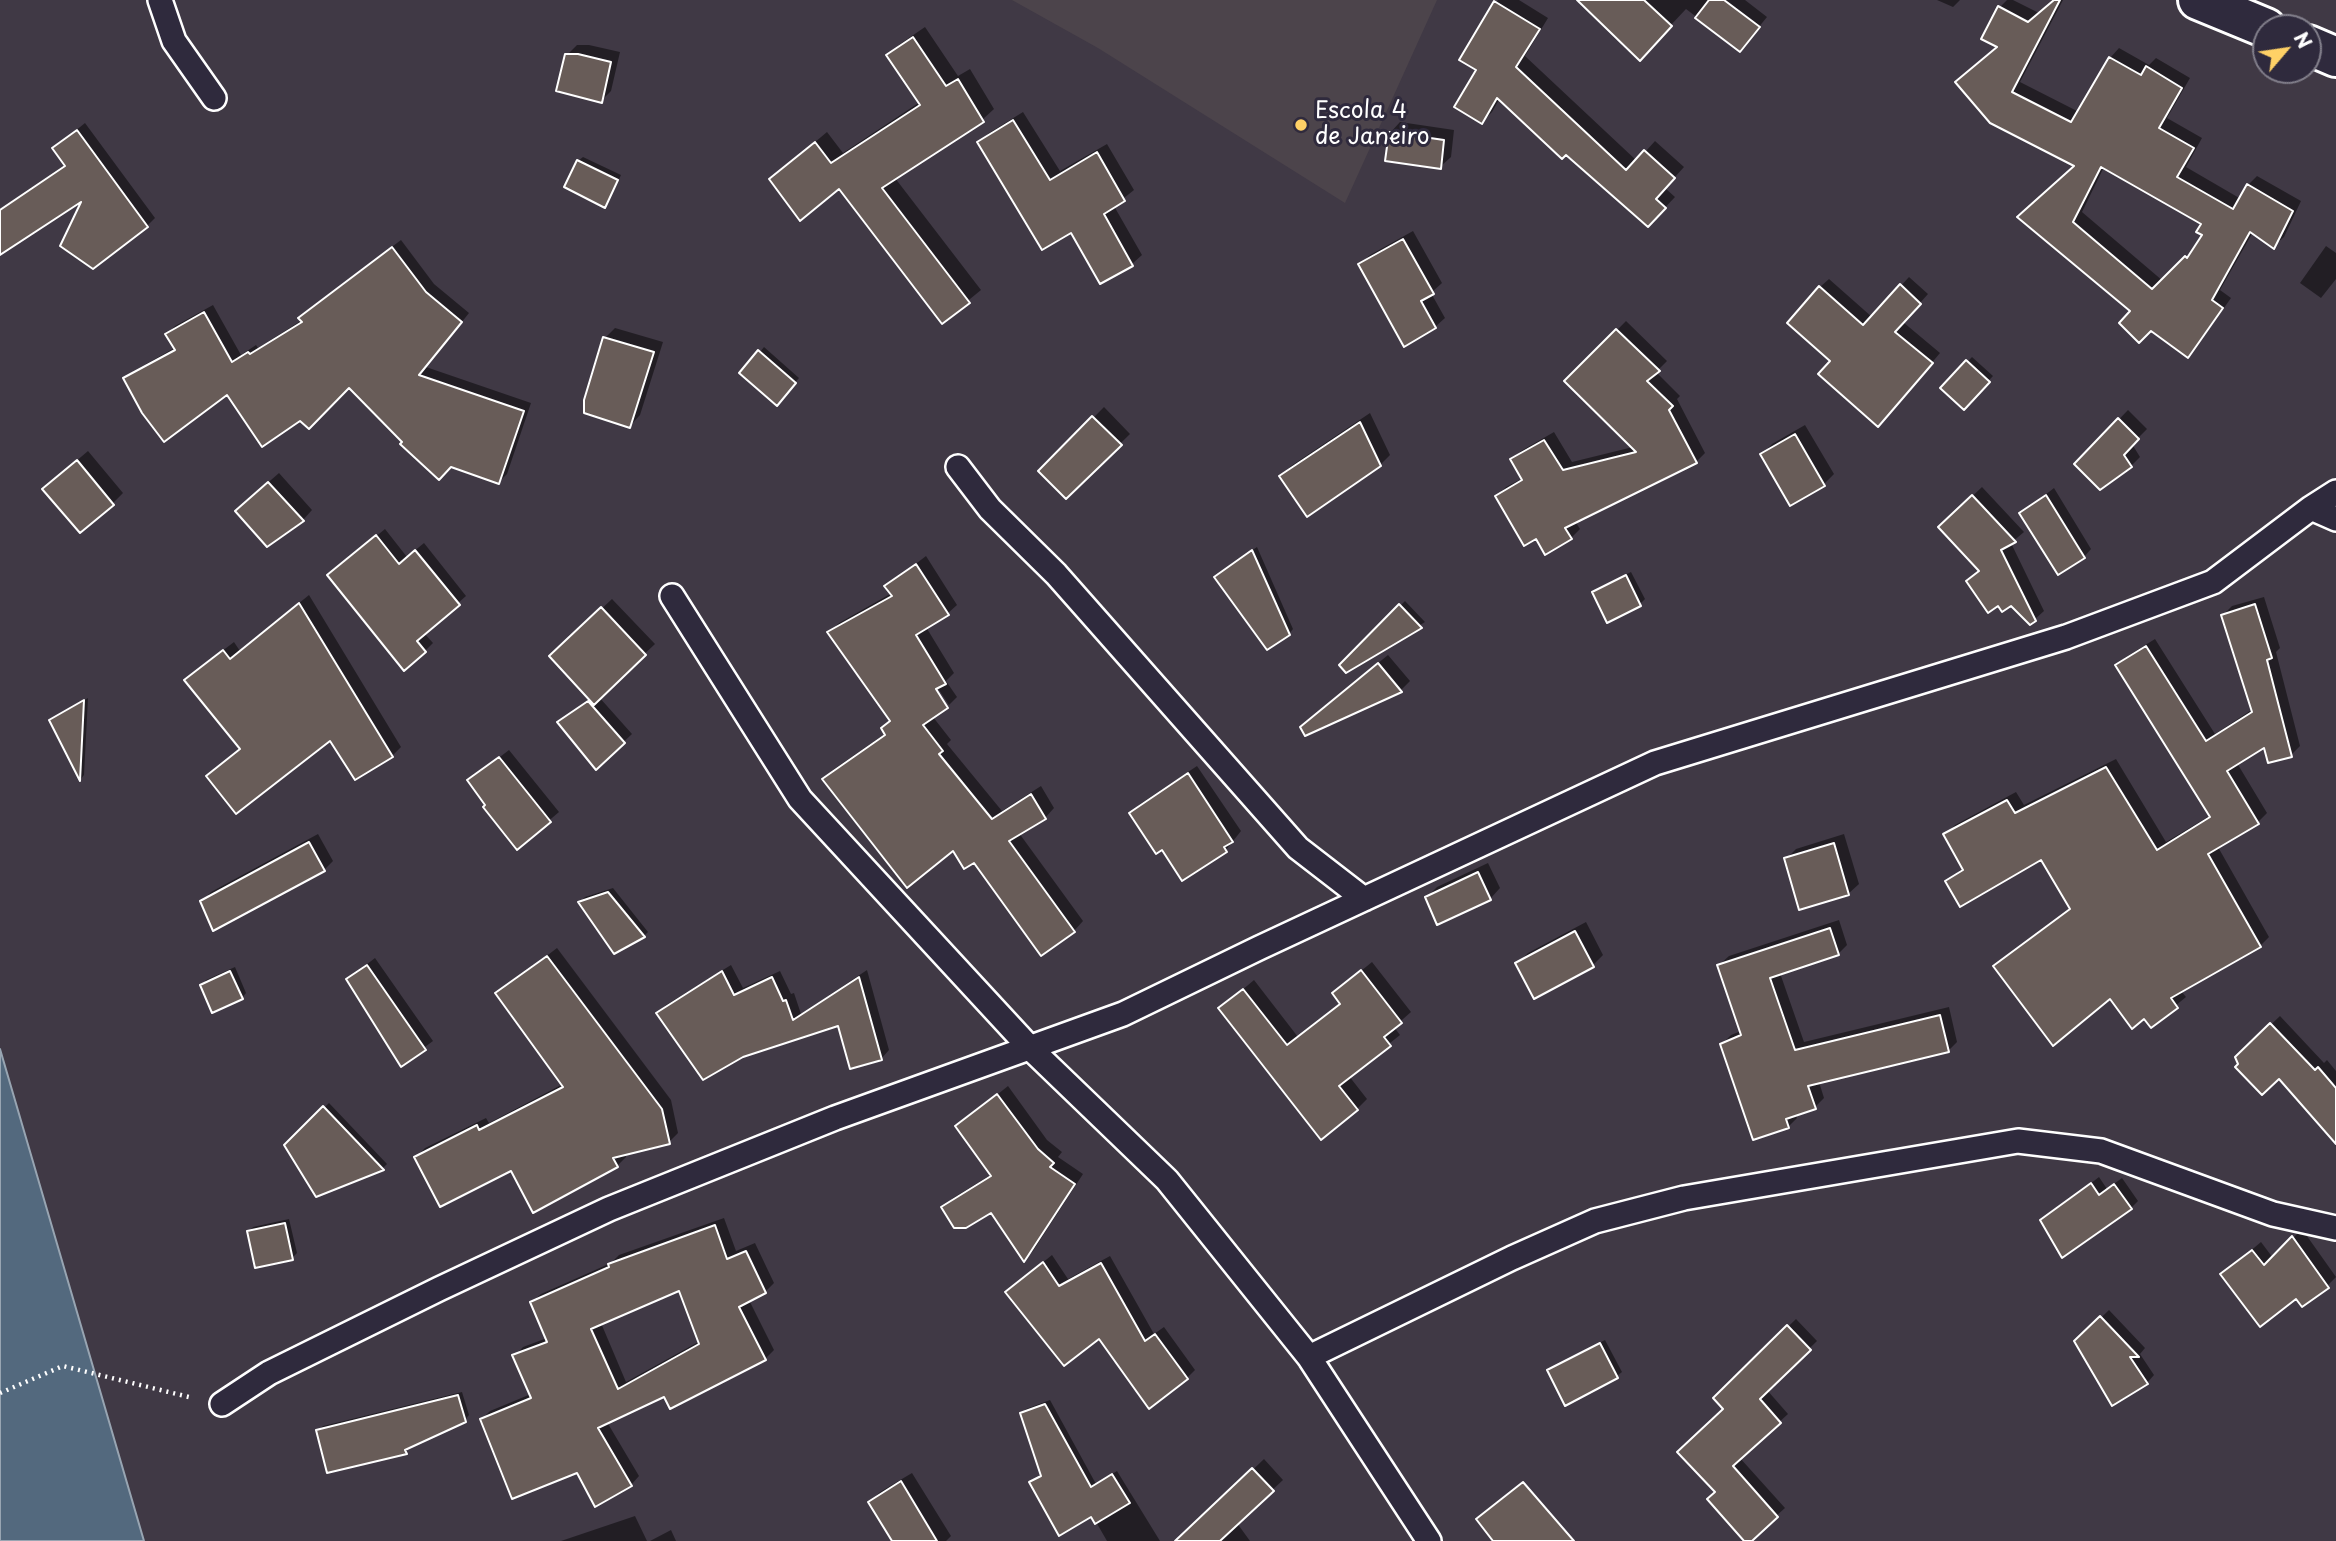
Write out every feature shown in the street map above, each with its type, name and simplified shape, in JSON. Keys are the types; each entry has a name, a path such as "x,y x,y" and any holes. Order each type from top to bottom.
{"street":[{"path":"2198,0 2252,22"}],"lane":[{"path":"160,0 174,41 214,98"},
{"path":"958,467 990,509 1056,574 1298,848 1364,899"},
{"path":"222,1404 269,1373 609,1209 835,1118 1123,1014 1655,763 2066,637 2213,583 2336,492"},
{"path":"2311,508 2336,519"},
{"path":"672,596 800,799 1030,1048 1167,1180 1309,1356 1429,1541"},
{"path":"1309,1356 1595,1221 1684,1198 2018,1141 2101,1151 2273,1214 2336,1228"}],"path":[{"path":"0,1393 63,1367 222,1404"}],"shaded area":[{"name":"Escola 4 de Janeiro","path":"1012,0 1437,0 1345,203 1098,48"}],"water":[{"path":"0,1049 144,1541 0,1541"}],"building":[{"path":"1577,0 1644,0 1672,26 1640,61"},
{"path":"1709,0 1724,0 1760,27 1740,52 1695,18"},
{"path":"2054,0 2060,0 2012,92 2071,122 2109,57 2141,75 2146,66 2182,88 2159,128 2194,148 2177,177 2233,209 2247,184 2293,211 2274,249 2250,232 2212,300 2223,308 2188,358 2151,331 2139,343 2119,323 2130,311 2017,217 2074,166 1990,123 1955,82 1997,47 1981,39 1998,6 2028,22","holes":["2101,167 2201,224 2196,232 2202,235 2187,258 2185,256 2152,289 2073,222"]},
{"path":"1494,1 1540,29 1516,67 1626,170 1644,150 1675,178 1656,199 1666,208 1648,227 1566,155 1562,159 1497,98 1482,124 1454,107 1476,70 1459,60"},
{"path":"913,37 946,86 958,79 984,122 882,188 970,303 942,324 839,189 800,221 769,179 815,142 831,163 920,105 886,55"},
{"path":"565,54 578,54 611,62 602,103 556,91"},
{"path":"1013,120 1050,180 1097,152 1125,201 1104,214 1133,266 1100,284 1071,233 1042,250 977,142"},
{"path":"77,130 148,227 93,269 60,246 81,202 0,255 0,210 65,166 52,148"},
{"path":"1389,132 1444,140 1441,169 1385,161"},
{"path":"577,160 618,180 605,208 564,187"},
{"path":"1403,239 1434,294 1421,301 1436,328 1404,347 1358,264"},
{"path":"392,247 426,292 462,322 419,375 524,411 499,484 451,467 439,480 400,444 402,442 349,388 309,429 300,421 262,447 227,395 164,442 142,413 123,378 175,350 165,334 204,312 232,362 302,322 298,318"},
{"path":"1900,284 1921,304 1895,332 1933,363 1878,427 1818,374 1830,361 1787,323 1819,286 1863,325"},
{"path":"1616,329 1660,371 1647,381 1673,406 1669,410 1697,463 1565,528 1572,539 1545,555 1536,539 1524,546 1495,496 1522,480 1510,459 1544,440 1563,470 1636,452 1564,381"},
{"path":"603,337 654,352 630,428 584,413 584,400"},
{"path":"758,350 796,383 777,406 739,373"},
{"path":"1966,360 1990,382 1964,410 1940,388"},
{"path":"1092,416 1122,445 1066,499 1038,471"},
{"path":"2118,418 2139,439 2124,455 2132,467 2100,490 2074,464"},
{"path":"1360,422 1381,466 1307,517 1279,476"},
{"path":"1795,434 1825,486 1790,506 1760,454"},
{"path":"77,460 114,505 80,533 42,489"},
{"path":"268,482 304,521 267,547 235,511"},
{"path":"1972,495 2016,542 2001,550 2036,621 2030,625 2011,606 2002,612 1998,606 1988,613 1966,581 1979,571 1938,527"},
{"path":"2046,495 2085,558 2058,575 2019,513"},
{"path":"376,535 399,564 415,550 460,605 417,641 426,652 404,671 327,575"},
{"path":"1252,550 1290,635 1267,650 1214,577"},
{"path":"916,564 949,615 916,635 946,684 936,689 948,708 923,725 943,751 939,754 992,819 1031,794 1046,819 1009,841 1075,932 1041,956 974,863 964,869 953,851 907,888 822,779 885,735 881,728 890,721 827,632 892,596 884,586"},
{"path":"1626,575 1641,606 1607,623 1592,592"},
{"path":"299,603 393,757 355,780 330,741 236,814 206,776 240,749 184,680 223,650 230,659"},
{"path":"1399,604 1422,628 1346,673 1339,665"},
{"path":"2255,604 2272,658 2267,660 2292,757 2268,763 2264,748 2227,771 2259,824 2208,854 2261,947 2171,998 2178,1008 2151,1028 2144,1019 2132,1029 2110,999 2053,1046 1993,966 2070,909 2041,860 1960,907 1945,881 1963,870 1943,834 2007,800 2015,813 2106,767 2157,850 2210,817 2115,665 2146,646 2206,741 2252,712 2221,615"},
{"path":"601,607 646,655 594,705 549,656"},
{"path":"1378,663 1402,692 1305,736 1300,727"},
{"path":"84,700 80,781 49,720"},
{"path":"588,701 625,743 596,770 557,722"},
{"path":"499,757 551,822 517,850 483,807 485,805 467,780"},
{"path":"1188,773 1233,842 1224,847 1227,852 1182,881 1162,850 1156,854 1129,813"},
{"path":"309,842 325,871 213,931 200,901"},
{"path":"1834,843 1849,895 1799,910 1784,858"},
{"path":"1478,872 1491,900 1437,925 1425,897"},
{"path":"608,892 645,937 614,954 578,902"},
{"path":"1830,928 1839,955 1770,978 1795,1050 1940,1015 1949,1052 1808,1086 1816,1109 1786,1119 1789,1128 1753,1140 1720,1044 1741,1035 1717,965"},
{"path":"1575,931 1594,967 1534,999 1515,963"},
{"path":"547,956 662,1109 670,1144 613,1158 618,1167 533,1213 511,1171 440,1207 414,1157 477,1125 479,1130 563,1087 495,993"},
{"path":"367,965 426,1050 401,1067 346,979"},
{"path":"1361,970 1402,1023 1384,1037 1391,1046 1339,1086 1358,1110 1321,1140 1218,1008 1243,989 1287,1045 1340,1004 1332,993"},
{"path":"230,971 243,999 212,1013 200,985"},
{"path":"722,971 734,995 772,977 783,1001 786,1000 793,1020 859,977 882,1060 850,1069 838,1026 743,1057 703,1080 656,1013"},
{"path":"2270,1023 2315,1070 2318,1067 2336,1088 2336,1144 2279,1079 2262,1095 2235,1067 2238,1064 2235,1057"},
{"path":"997,1094 1038,1149 1054,1163 1050,1167 1075,1184 1024,1262 991,1213 966,1228 954,1228 941,1207 991,1176 955,1126"},
{"path":"323,1106 384,1170 316,1197 284,1145"},
{"path":"2091,1183 2099,1195 2114,1184 2132,1209 2062,1258 2040,1220"},
{"path":"285,1223 293,1260 255,1268 247,1231"},
{"path":"715,1225 727,1259 746,1251 766,1293 739,1307 766,1360 670,1409 664,1397 598,1428 632,1486 595,1507 577,1473 512,1499 480,1419 531,1398 512,1355 547,1342 530,1302 609,1267 608,1264","holes":["679,1291 699,1344 618,1389 591,1329"]},
{"path":"2292,1236 2329,1288 2302,1307 2296,1299 2260,1327 2220,1274 2252,1250 2264,1265"},
{"path":"1043,1262 1059,1286 1101,1263 1145,1341 1155,1334 1188,1379 1149,1409 1099,1339 1064,1366 1005,1292"},
{"path":"2100,1316 2139,1357 2130,1357 2148,1384 2112,1406 2074,1341"},
{"path":"1787,1325 1811,1350 1760,1399 1781,1423 1733,1466 1778,1517 1752,1541 1744,1541 1707,1499 1715,1492 1677,1452 1723,1409 1713,1398"},
{"path":"1600,1343 1618,1378 1565,1406 1547,1370"},
{"path":"458,1395 466,1422 405,1450 407,1454 327,1473 316,1430"},
{"path":"1045,1404 1091,1487 1112,1474 1130,1503 1095,1524 1091,1517 1059,1536 1029,1482 1041,1476 1020,1413"},
{"path":"1252,1468 1274,1491 1220,1541 1175,1541"},
{"path":"901,1481 937,1541 892,1541 868,1502"},
{"path":"1523,1482 1574,1541 1493,1541 1476,1519"}],"place":[{"name":"Escola 4 de Janeiro","path":"1301,125"}]}
